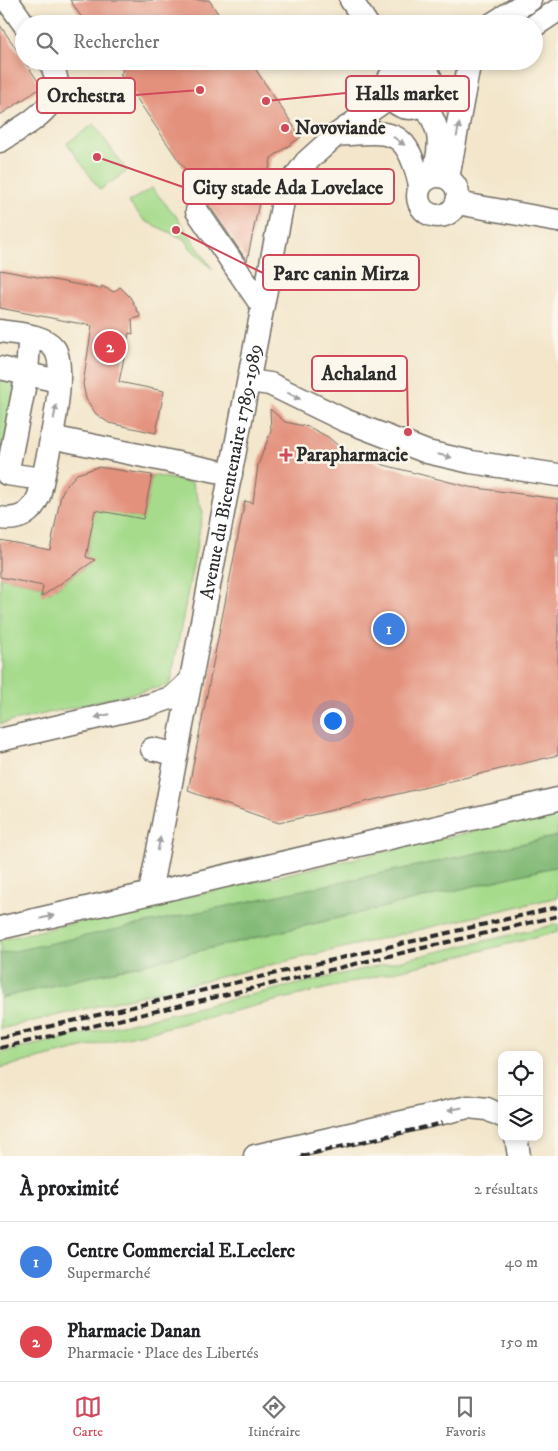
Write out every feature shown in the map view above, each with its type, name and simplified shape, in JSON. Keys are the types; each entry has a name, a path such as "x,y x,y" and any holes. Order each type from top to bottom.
{"street":[{"path":"8,0 18,15"},
{"path":"351,0 361,15"},
{"path":"506,15 530,0"},
{"path":"543,20 558,10"},
{"path":"0,142 44,112 53,101 57,85 54,70"},
{"path":"392,70 387,85 390,97 396,104 406,108 413,108 464,70"},
{"path":"431,70 432,84 428,97 440,147 434,180"},
{"path":"336,135 379,132 396,137 405,143 413,156 434,180 458,191 457,202 450,213 442,216 427,213 417,201 434,180 471,70"},
{"name":"Avenue du Bicentenaire 1789-1989","path":"150,892 285,191 306,162 336,135 390,97"},
{"path":"457,202 558,221"},
{"path":"197,211 262,306"},
{"path":"0,331 43,339 55,349 59,361 60,382 51,437 39,496 35,506 24,517 11,520 0,518"},
{"path":"29,344 27,373 4,476 35,478"},
{"path":"0,368 54,380"},
{"path":"249,381 270,384 344,420 426,452 471,462 558,475"},
{"path":"51,437 231,474"},
{"path":"0,740 150,705 173,697 190,681"},
{"path":"150,705 168,714 176,729 177,750 152,749"},
{"path":"0,928 558,799"},
{"path":"256,1156 468,1107 487,1109 498,1114"},
{"path":"517,1141 519,1156"}],"green space":[{"path":"94,124 127,171 100,190 67,143"},
{"path":"152,188 177,217 213,270 191,249 186,240 145,221 128,202"},
{"path":"0,377 16,380 0,465"},
{"path":"152,475 192,483 203,512 170,685 0,724 0,577 43,586 42,591 51,592 85,567 88,567 90,558 86,557 95,509 143,519"},
{"path":"558,812 558,836 0,955 0,940"},
{"path":"558,836 558,866 0,998 0,954"},
{"path":"558,866 558,897 0,1029 0,998"},
{"path":"558,924 558,932 0,1068 0,1053"}],"building":[{"path":"70,0 209,0 219,15 80,15"},
{"path":"0,25 15,47 15,70 30,70 42,87 0,115"},
{"path":"256,70 301,137 271,158 263,203 259,203 247,261 120,74 123,71"},
{"path":"0,270 101,289 101,286 114,292 120,287 130,297 141,317 132,319 133,334 129,333 119,382 164,391 156,433 109,423 96,414 86,399 83,384 92,326 0,308"},
{"path":"270,409 285,422 309,427 328,437 341,448 384,465 469,487 558,499 558,755 279,823 188,791 245,501 253,503 258,465 271,431"},
{"path":"98,467 152,475 143,519 95,510 86,557 95,560 41,597 43,586 0,577 0,540 50,550 61,495 65,487 77,474"}],"railway":[{"path":"0,1038 558,907"},
{"path":"0,1048 558,916"},
{"path":"301,1156 443,1123"}],"place":[{"name":"Orchestra","path":"200,90"},
{"name":"Halls market","path":"266,101"},
{"name":"Novoviande","path":"285,128"},
{"name":"City stade Ada Lovelace","path":"97,157"},
{"name":"Parc canin Mirza","path":"176,230"},
{"name":"Pharmacie Danan","path":"110,347"},
{"name":"Achaland","path":"408,432"},
{"name":"Parapharmacie","path":"286,455"},
{"name":"Centre Commercial E.Leclerc","path":"389,629"}]}
